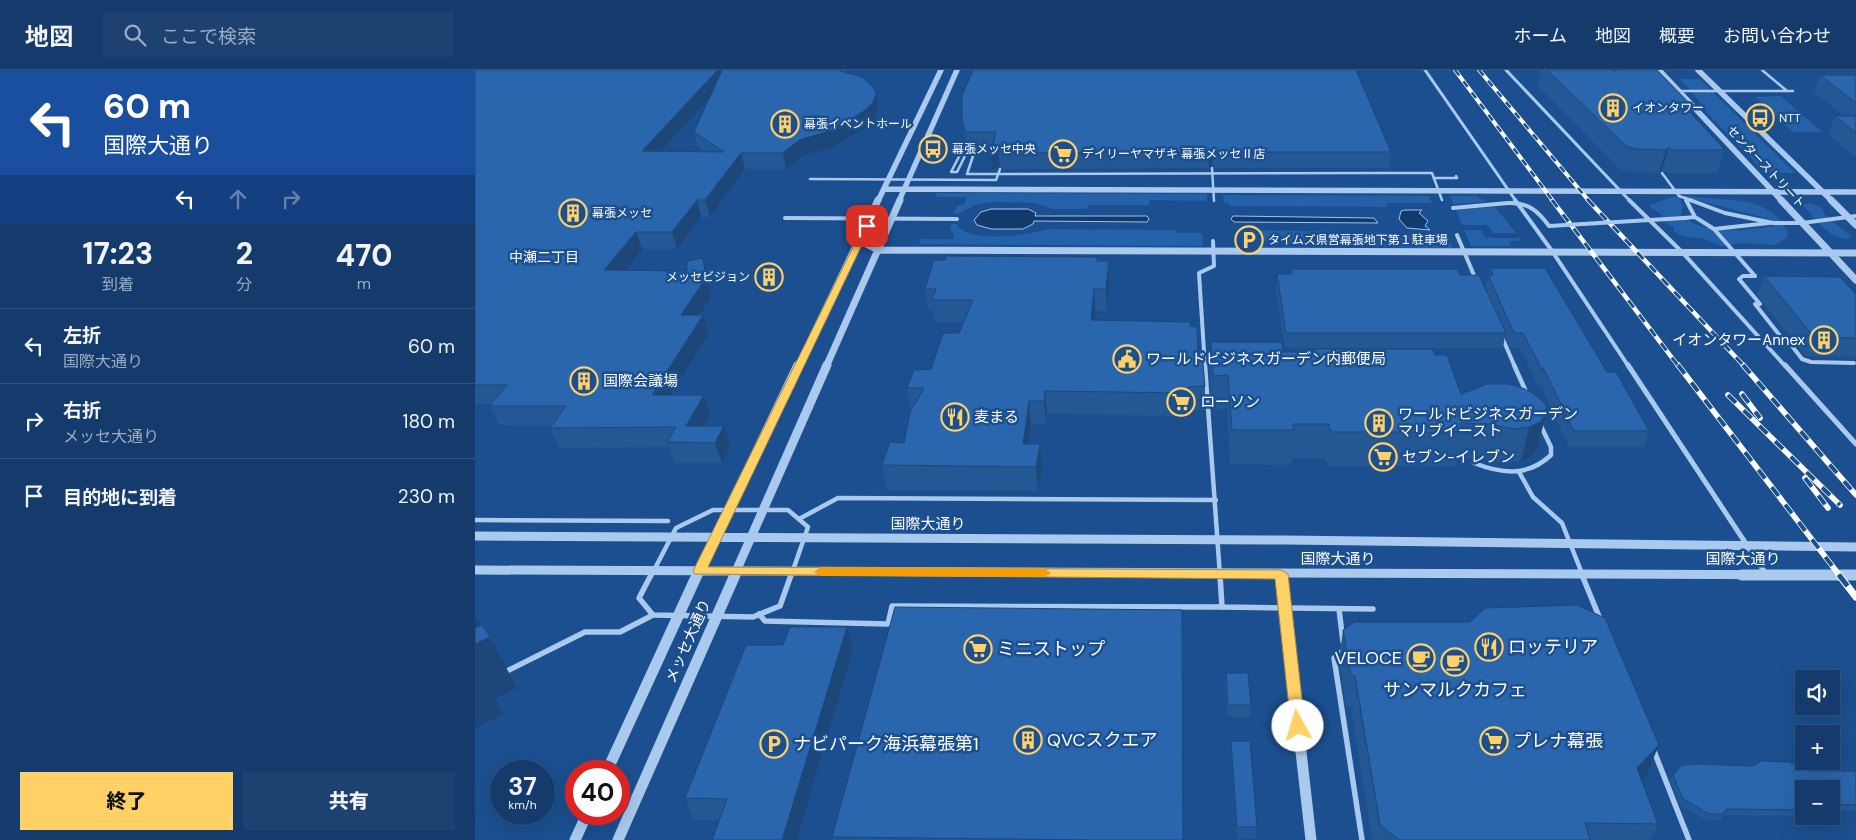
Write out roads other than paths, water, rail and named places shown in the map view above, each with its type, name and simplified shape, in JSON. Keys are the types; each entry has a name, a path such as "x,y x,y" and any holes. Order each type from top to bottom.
{"street":[{"name":"メッセ大通り","path":"612,760 699,571 717,539 941,70"},
{"name":"メッセ大通り","path":"618,840 957,70"},
{"path":"1425,70 1508,191 1553,252 1766,574"},
{"path":"1506,70 1620,191 1682,252 1856,444"},
{"name":"センターストリート","path":"1659,70 1856,280"},
{"name":"センターストリート","path":"1698,70 1856,225"},
{"path":"1762,70 1787,91"},
{"path":"1668,91 1793,91"},
{"path":"964,147 951,172 957,172 967,152 974,153 967,174 1432,173 1442,200"},
{"path":"1212,168 1214,201"},
{"path":"810,179 996,180 1000,169"},
{"path":"1662,173 1679,196 1725,213 1773,223"},
{"path":"1434,178 1457,178 1456,176"},
{"path":"884,189 1856,192"},
{"path":"1685,198 1695,217 1714,229 1755,276 1743,276 1739,279 1760,304 1755,304 1785,342 1789,342 1802,359 1811,362 1854,362"},
{"path":"1453,208 1515,202 1533,207 1549,226 1619,222 1638,219 1695,217"},
{"path":"1714,229 1773,223 1802,223 1856,216"},
{"path":"785,218 957,219"},
{"path":"1615,218 1619,222"},
{"path":"1457,235 1479,285"},
{"path":"860,240 879,250 1856,252"},
{"path":"1213,241 1214,266 1199,273 1222,607"},
{"path":"1499,330 1531,402"},
{"path":"1474,463 1500,471 1519,472 1536,468 1551,456 1551,447 1539,420"},
{"path":"1519,472 1533,497 1562,523 1603,626"},
{"path":"799,519 838,498 1216,500"},
{"path":"500,675 585,632 620,632 653,615 753,617 780,606 808,528 788,510 713,510 677,526 639,598 653,615"},
{"path":"475,520 668,521"},
{"name":"国際大通り","path":"475,536 717,539 1286,540 1856,547"},
{"name":"国際大通り","path":"475,570 1281,574 1856,574"},
{"path":"1281,574 1311,840"},
{"path":"759,614 765,621 888,624 893,606 1373,609"},
{"path":"1339,609 1347,648 1334,658 1362,840"},
{"path":"1651,743 1689,840"},
{"path":"575,840 582,825"}],"railway":[{"path":"1455,70 1553,201"},
{"path":"1479,70 1589,201"},
{"path":"1552,200 1679,367"},
{"path":"1588,200 1745,367"},
{"path":"1678,365 1840,576"},
{"path":"1743,365 1856,495"},
{"path":"1742,394 1760,418"},
{"path":"1728,395 1840,505"},
{"path":"1805,478 1828,508"},
{"path":"1839,575 1856,597"}],"place":[{"name":"イオンタワー","path":"1613,108"},
{"name":"NTT","path":"1760,118"},
{"name":"幕張イベントホール","path":"785,124"},
{"name":"幕張メッセ中央","path":"933,149"},
{"name":"デイリーヤマザキ 幕張メッセⅡ店","path":"1063,154"},
{"name":"幕張メッセ","path":"573,213"},
{"name":"タイムズ県営幕張地下第１駐車場","path":"1249,240"},
{"name":"メッセビジョン","path":"769,277"},
{"name":"イオンタワーAnnex","path":"1824,340"},
{"name":"ワールドビジネスガーデン内郵便局","path":"1127,359"},
{"name":"国際会議場","path":"584,381"},
{"name":"ローソン","path":"1181,402"},
{"name":"麦まる","path":"955,417"},
{"name":"ワールドビジネスガーデン マリブイースト","path":"1379,423"},
{"name":"セブン-イレブン","path":"1383,457"},
{"name":"ロッテリア","path":"1489,647"},
{"name":"ミニストップ","path":"978,649"},
{"name":"VELOCE","path":"1421,658"},
{"name":"サンマルクカフェ","path":"1455,662"},
{"name":"QVCスクエア","path":"1028,740"},
{"name":"プレナ幕張","path":"1494,741"},
{"name":"ナビパーク海浜幕張第1","path":"774,744"}],"district":[{"name":"中瀬二丁目","path":"544,257"}]}
